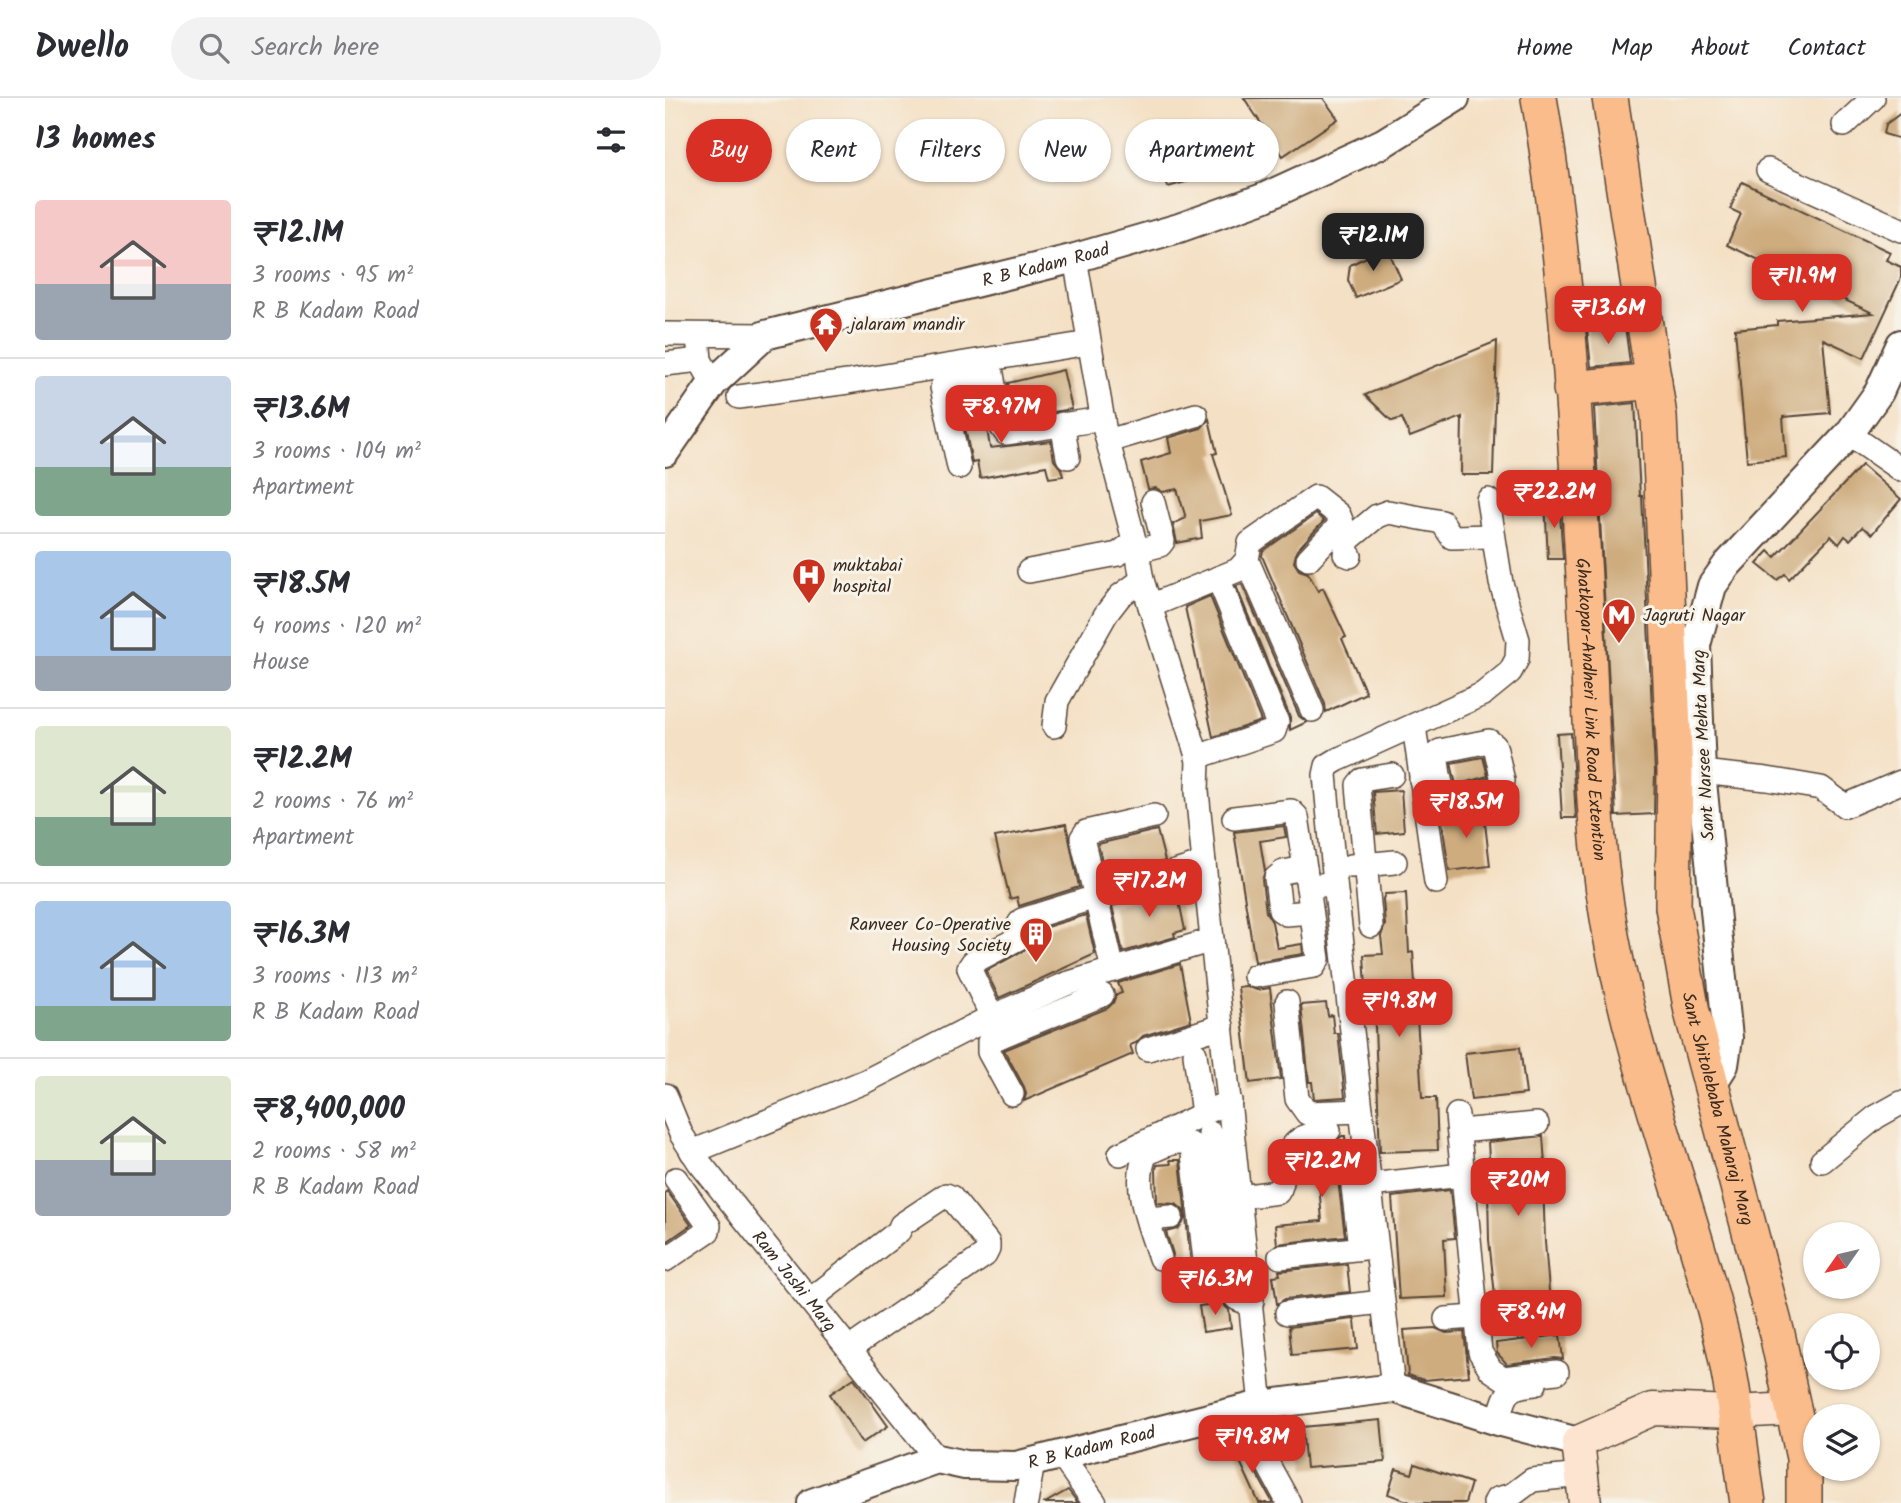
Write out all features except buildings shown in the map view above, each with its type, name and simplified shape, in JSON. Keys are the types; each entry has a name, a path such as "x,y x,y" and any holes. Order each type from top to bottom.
{"main road":[{"name":"Ghatkopar-Andheri Link Road Extention","path":"1539,98 1551,164 1563,281 1597,825 1607,911 1629,1026 1680,1187 1724,1346"},
{"name":"Sant Shitolebaba Maharaj Marg","path":"1610,98 1660,416 1675,772 1673,907 1692,1012 1777,1334 1804,1458 1804,1503"},
{"path":"1571,389 1654,381"},
{"path":"1748,1503 1724,1346 1777,1334"},
{"path":"1583,1489 1578,1442 1653,1409 1734,1412 1792,1409"}],"street":[{"name":"R B Kadam Road","path":"665,452 707,371 765,335 1148,238 1263,198 1383,143 1455,98"},
{"path":"1844,125 1874,98"},
{"path":"1768,170 1901,230"},
{"path":"1075,258 1105,430 1136,546 1142,580 1197,757 1204,863 1252,1301 1249,1407 1289,1503"},
{"path":"665,334 765,335"},
{"path":"665,364 707,371 698,335"},
{"path":"739,397 1089,343"},
{"name":"Sant Narsee Mehta Marg","path":"1712,1084 1724,1065 1728,1038 1701,772 1696,645 1712,586 1727,565 1849,434 1879,392 1901,344"},
{"path":"958,467 942,387 946,381 1055,363"},
{"path":"992,373 1001,426 1006,433 1062,425 1105,430 1196,415"},
{"path":"1062,425 1067,457"},
{"path":"1849,434 1901,470"},
{"path":"1150,606 1238,570 1247,559 1250,543 1316,497 1339,515 1342,523 1308,559"},
{"path":"1029,571 1118,554 1136,546 1160,545 1163,541 1162,500 1125,510"},
{"path":"1393,1388 1383,1302 1368,1247 1345,1123 1334,875 1325,775 1327,766 1369,744 1483,694 1510,672 1517,659 1518,640 1501,583 1492,536 1489,500"},
{"path":"1350,556 1345,554 1348,540 1377,516 1388,512 1442,522 1452,537 1492,536"},
{"path":"1247,559 1312,710"},
{"path":"1197,757 1274,732 1277,722 1218,578"},
{"path":"1054,726 1057,701 1106,614 1120,596 1142,580"},
{"path":"1414,726 1430,778 1436,882"},
{"path":"1701,772 1821,788 1845,806 1901,782"},
{"path":"1371,926 1358,785 1362,780 1392,775"},
{"path":"1234,818 1291,811 1297,817 1318,959 1314,967 1255,976"},
{"path":"1113,970 1082,838 1086,832 1154,816"},
{"path":"1311,912 1286,914 1280,910 1276,878 1283,872 1306,877 1334,875 1364,864 1395,862"},
{"path":"1012,1094 989,1052 989,1042 996,1026 969,968 973,962 1019,938 1019,924 1022,920 1204,863"},
{"path":"1035,1010 1066,984 1212,940"},
{"path":"1066,984 1076,1006"},
{"path":"665,1260 708,1231 709,1226 670,1183 696,1157 1035,1010 1076,1006 1102,995"},
{"path":"1287,1002 1297,1099 1307,1113 1345,1123"},
{"path":"1148,1049 1221,1026"},
{"path":"1195,1054 1228,1284 1234,1298 1240,1302 1252,1301"},
{"name":"Ram Joshi Marg","path":"665,1095 681,1134 696,1157 937,1459"},
{"path":"1120,1154 1207,1123 1230,1101"},
{"path":"1822,1161 1876,1117 1901,1103"},
{"path":"1345,1123 1369,1185 1368,1247"},
{"path":"1240,1198 1277,1192 1282,1186 1283,1167 1296,1140 1311,1132 1345,1123"},
{"path":"1538,1124 1458,1123 1480,1352 1491,1370 1512,1383 1547,1378"},
{"path":"1160,1258 1141,1194 1142,1163 1146,1154 1171,1143 1185,1141 1192,1145 1206,1270 1211,1275 1226,1272"},
{"path":"1369,1185 1463,1175"},
{"path":"810,1300 899,1231 901,1225 946,1195 951,1197 988,1243 985,1255 849,1349"},
{"path":"1148,1220 1171,1217"},
{"path":"1280,1257 1368,1247"},
{"path":"1287,1313 1383,1302"},
{"path":"1446,1319 1476,1317"},
{"path":"1498,1421 1512,1383"},
{"name":"R B Kadam Road","path":"812,1503 937,1459 965,1465 1016,1466 1249,1407 1393,1388 1498,1421 1578,1442"},
{"path":"1061,1455 1095,1503"},
{"path":"1026,1503 1033,1462"},
{"path":"1495,1503 1497,1499 1524,1488 1532,1480 1583,1489"}],"place":[{"name":"jalaram mandir","path":"826,354"},
{"name":"muktabai hospital","path":"809,605"},
{"name":"Jagruti Nagar","path":"1619,645"},
{"name":"Ranveer Co-Operative Housing Society","path":"1036,964"}]}
